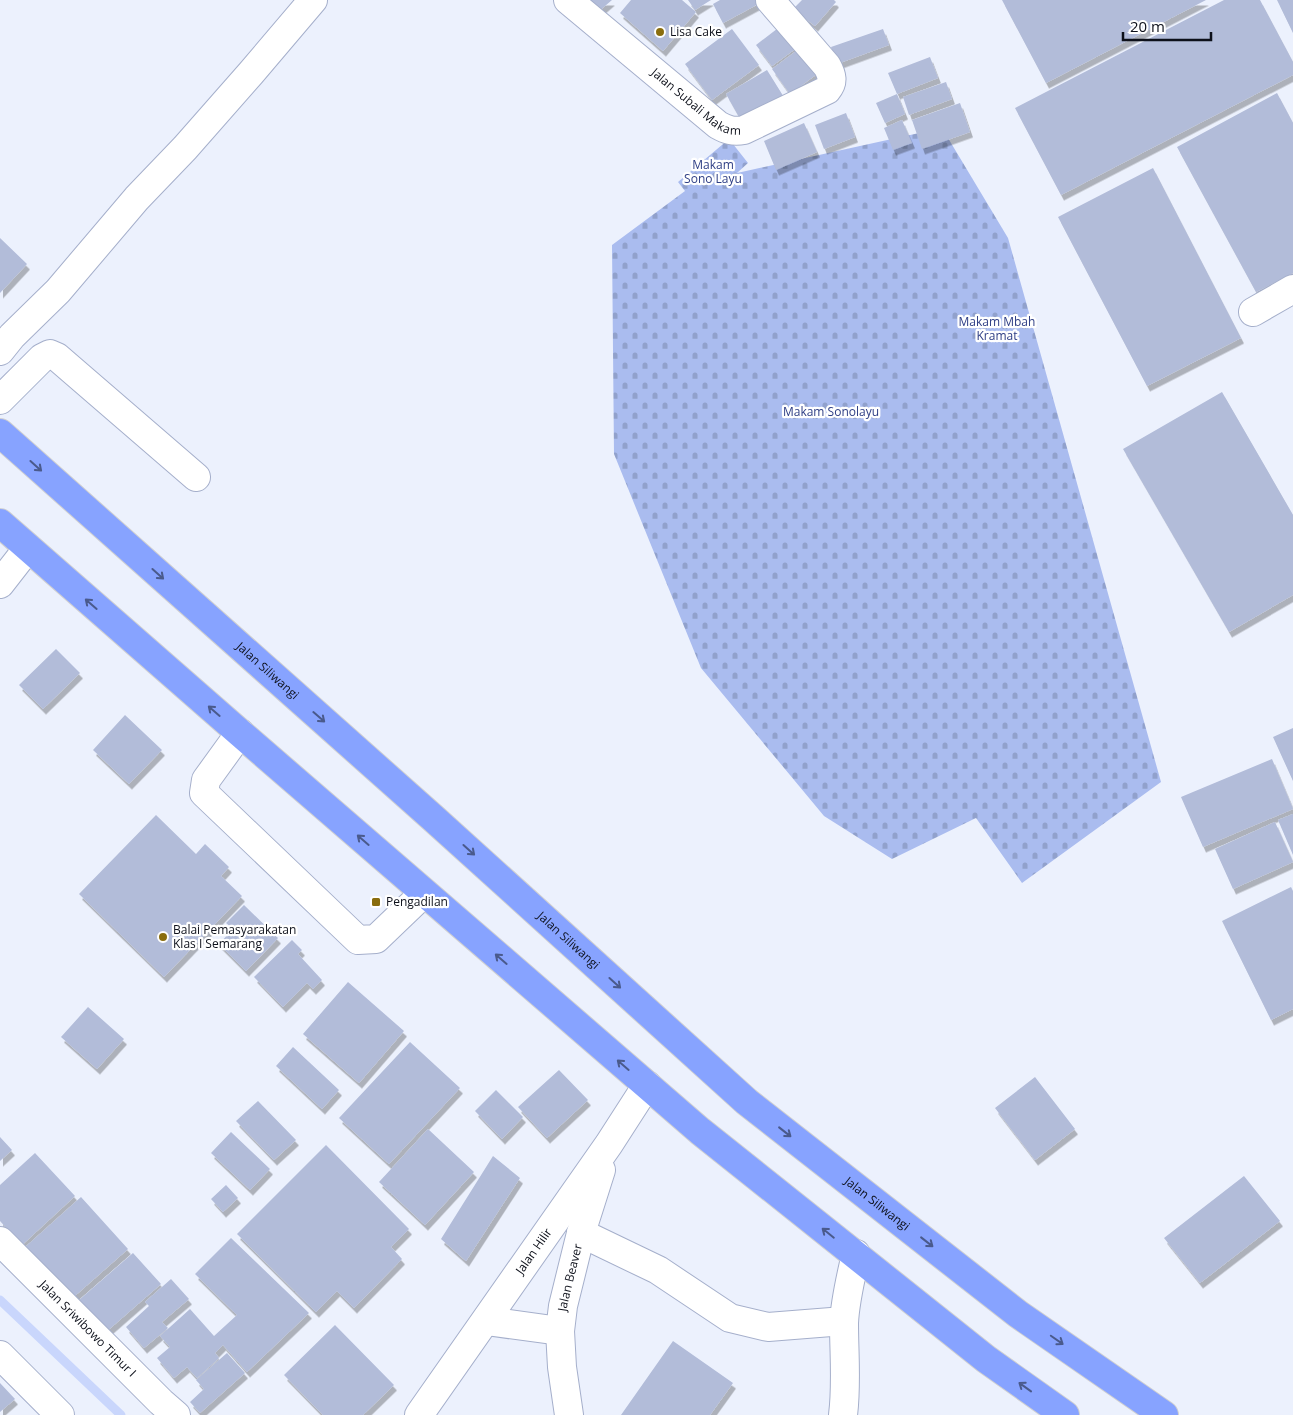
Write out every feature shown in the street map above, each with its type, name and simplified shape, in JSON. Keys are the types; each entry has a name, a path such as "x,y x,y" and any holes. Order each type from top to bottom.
{"highway":[{"name":"Jalan Siliwangi","path":"0,434 433,818 746,1102 1018,1314 1164,1415"},
{"path":"0,524 700,1131 986,1359 1065,1415"}],"street":[{"path":"0,351 12,336 58,291 137,198 185,148 313,0"},
{"name":"Jalan Subali Makam","path":"568,0 718,125 735,132 744,130 826,90 831,85 832,78 826,66 770,0"},
{"path":"1253,312 1293,289"},
{"path":"0,400 42,358 50,354 58,357 196,477"},
{"path":"0,584 28,548"},
{"path":"240,733 206,780 204,793 358,940 376,939 424,893"},
{"name":"Jalan Hilir","path":"419,1415 610,1144 647,1085"},
{"name":"Jalan Beaver","path":"570,1415 562,1368 560,1331 563,1306 581,1233 610,1144"},
{"path":"581,1233 658,1270 730,1318 768,1327 844,1321"},
{"name":"Jalan Sriwibowo Timur I","path":"0,1241 176,1415"},
{"path":"844,1415 846,1394 844,1321 856,1254"},
{"path":"486,1320 560,1331"},
{"path":"0,1355 60,1415"}],"green space":[{"name":"Makam Sonolayu","path":"942,128 1008,238 1161,782 1022,883 976,818 892,859 824,816 701,668 614,454 612,245 685,191 678,182 729,139 748,163 737,173"}],"building":[{"path":"588,0 612,0 598,12"},
{"name":"Lisa Cake","path":"631,0 682,0 696,12 663,51 620,13"},
{"path":"688,0 711,0 695,10"},
{"path":"720,0 761,0 762,2 723,23 713,4"},
{"path":"802,0 834,0 836,2 815,26 793,9"},
{"path":"1002,0 1206,0 1046,83"},
{"path":"1224,0 1260,0 1293,62 1293,75 1061,195 1015,108"},
{"path":"1277,0 1293,0 1293,33"},
{"path":"786,22 802,44 772,66 756,45"},
{"path":"732,29 759,65 712,100 685,64"},
{"path":"883,29 889,45 837,64 831,47"},
{"path":"803,46 821,71 790,94 772,69"},
{"path":"930,57 938,78 897,94 888,73"},
{"path":"767,70 785,99 743,124 726,94"},
{"path":"946,82 952,99 909,115 903,97"},
{"path":"1277,93 1293,123 1293,273 1256,292 1177,147"},
{"path":"897,94 905,114 885,123 876,103"},
{"path":"960,103 970,132 922,149 912,120"},
{"path":"846,113 855,137 824,149 815,125"},
{"path":"902,120 912,143 893,150 884,128"},
{"path":"804,123 817,152 776,170 764,141"},
{"path":"1153,168 1241,338 1147,386 1058,217"},
{"path":"0,238 27,264 0,293"},
{"path":"1222,392 1293,515 1293,595 1229,632 1123,449"},
{"path":"56,649 80,673 43,709 19,685"},
{"path":"125,715 162,750 129,784 93,750"},
{"path":"1293,728 1293,781 1273,737"},
{"path":"1272,759 1293,809 1203,847 1181,797"},
{"path":"1293,814 1293,855 1278,820"},
{"name":"Balai Pemasyarakatan Klas I Semarang","path":"156,815 196,854 205,844 229,867 221,876 242,896 164,977 79,894"},
{"path":"1275,822 1293,862 1233,889 1215,849"},
{"path":"1291,887 1293,891 1293,1009 1271,1020 1222,921"},
{"path":"244,905 278,938 246,971 219,944 233,929 226,923"},
{"path":"292,940 302,950 298,954 322,980 313,989 307,983 283,1007 254,977"},
{"path":"348,982 404,1031 359,1083 303,1034"},
{"path":"88,1007 124,1039 97,1069 61,1037"},
{"path":"410,1042 460,1088 389,1164 339,1118"},
{"path":"293,1047 339,1090 322,1109 276,1066"},
{"path":"559,1070 588,1100 547,1138 518,1107"},
{"path":"1035,1077 1075,1129 1035,1160 995,1108"},
{"path":"496,1090 523,1117 502,1139 475,1111"},
{"path":"258,1101 296,1140 274,1160 236,1121"},
{"path":"428,1129 474,1172 425,1225 379,1182"},
{"path":"231,1132 270,1169 250,1190 211,1153"},
{"path":"0,1137 12,1150 0,1161"},
{"path":"326,1145 409,1229 391,1247 402,1259 354,1308 337,1291 316,1312 237,1234"},
{"path":"35,1153 75,1196 22,1245 0,1221 0,1185"},
{"path":"493,1156 520,1178 466,1261 441,1239"},
{"path":"1244,1176 1280,1221 1200,1283 1164,1238"},
{"path":"226,1185 238,1198 223,1212 211,1199"},
{"path":"81,1197 128,1249 68,1302 22,1250"},
{"path":"231,1238 309,1313 247,1372 223,1345 215,1353 219,1358 197,1378 187,1367 174,1378 157,1358 170,1347 160,1336 190,1309 214,1336 237,1315 195,1274"},
{"path":"133,1253 161,1284 106,1332 78,1301"},
{"path":"171,1279 189,1299 162,1322 168,1328 144,1348 126,1327 149,1306 145,1302"},
{"path":"335,1325 394,1385 363,1415 323,1415 284,1375"},
{"path":"673,1341 733,1383 710,1415 621,1415"},
{"path":"227,1353 245,1373 200,1413 190,1402 204,1389 196,1380"},
{"path":"0,1383 15,1399 0,1412"}],"waterway":[{"path":"0,1300 121,1415"}],"place":[{"name":"Lisa Cake","path":"660,32"},
{"name":"Pengadilan","path":"376,902"},
{"name":"Balai Pemasyarakatan Klas I Semarang","path":"163,937"}],"park label":[{"name":"Makam Sono Layu","path":"713,172"},
{"name":"Makam Mbah Kramat","path":"997,329"}]}
